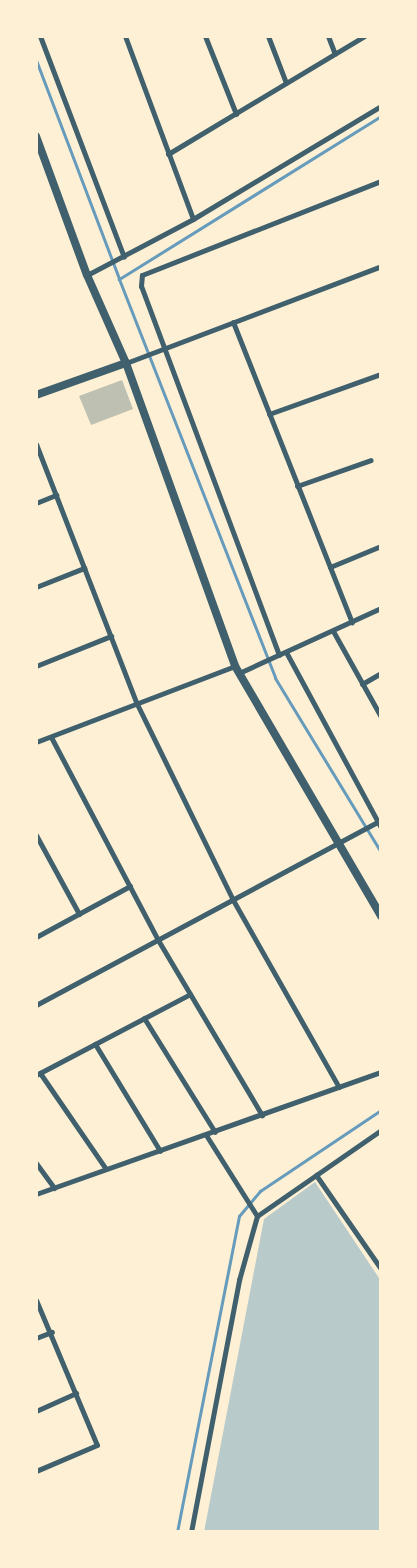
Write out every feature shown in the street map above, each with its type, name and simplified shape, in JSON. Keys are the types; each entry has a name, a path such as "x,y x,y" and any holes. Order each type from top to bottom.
{"street":[{"path":"40,36 124,257"},
{"path":"125,36 193,219"},
{"path":"205,36 236,114"},
{"path":"268,36 286,84"},
{"path":"328,36 335,54"},
{"path":"168,154 364,36"},
{"path":"87,275 193,219 381,106"},
{"path":"36,136 87,275 126,363 237,669 337,845 381,916"},
{"path":"279,655 167,347 141,286 142,275 381,181"},
{"path":"36,395 126,363 381,266"},
{"path":"233,322 352,622"},
{"path":"269,414 381,374"},
{"path":"36,444 137,704 233,900 339,1087"},
{"path":"297,486 371,460"},
{"path":"36,503 56,495"},
{"path":"330,567 381,546"},
{"path":"36,587 84,568"},
{"path":"36,742 137,704 279,655 381,608"},
{"path":"333,631 381,717"},
{"path":"36,666 111,636"},
{"path":"286,652 379,821 381,828"},
{"path":"362,684 381,673"},
{"path":"51,737 158,940 262,1115"},
{"path":"36,1005 379,821"},
{"path":"36,835 79,914"},
{"path":"36,928 38,936 130,886"},
{"path":"106,1169 38,1074 190,994"},
{"path":"144,1018 215,1132"},
{"path":"95,1044 160,1151"},
{"path":"36,1194 381,1072"},
{"path":"191,1532 239,1280 258,1216 380,1133"},
{"path":"206,1135 258,1216"},
{"path":"36,1163 54,1188"},
{"path":"316,1175 381,1269"},
{"path":"36,1300 52,1332 97,1445 36,1471"},
{"path":"36,1338 52,1332"},
{"path":"36,1411 76,1393"}],"shaded area":[{"path":"315,1182 381,1281 381,1532 204,1532 264,1219"}],"building":[{"path":"122,380 133,409 91,425 79,396"}],"waterway":[{"path":"36,60 119,279"},
{"path":"381,116 119,279 275,678 381,852"},
{"path":"177,1532 239,1216 260,1191 381,1110"}]}
